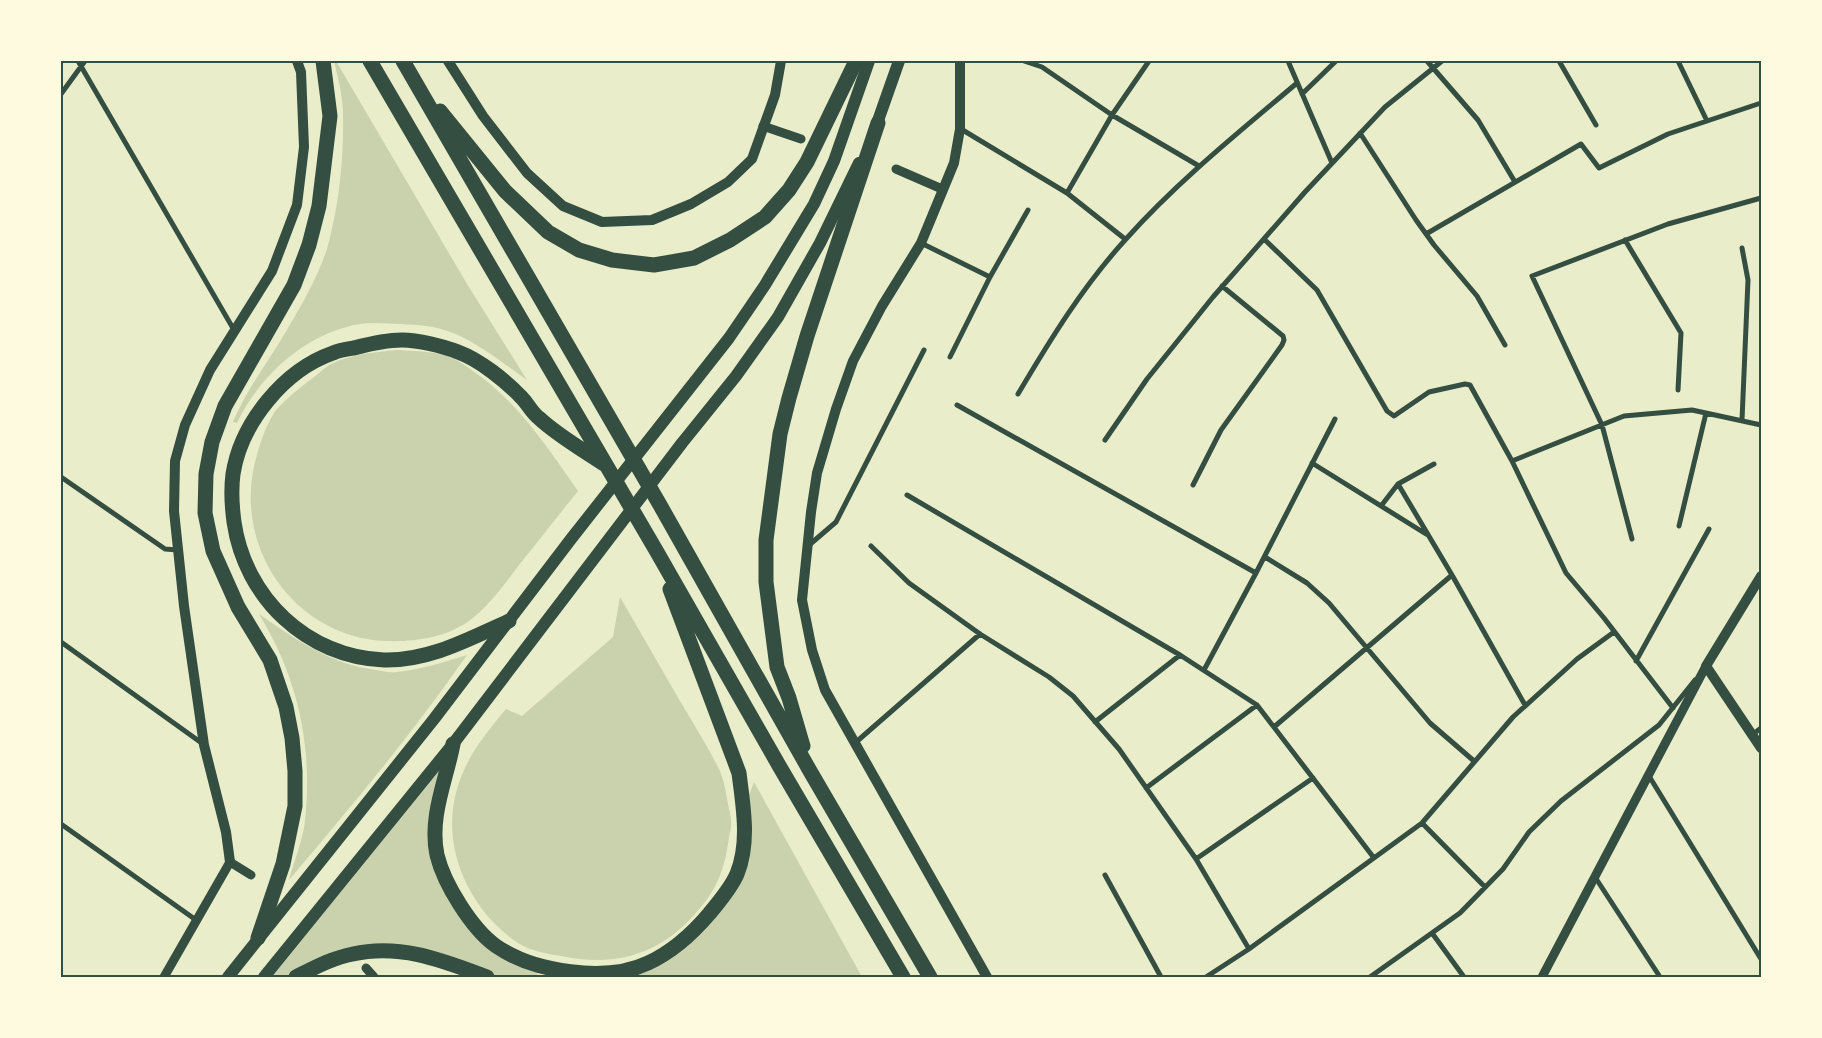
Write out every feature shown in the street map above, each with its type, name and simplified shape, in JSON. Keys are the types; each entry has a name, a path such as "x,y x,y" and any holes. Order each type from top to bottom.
{"highway":[{"path":"258,938 283,864 295,806 295,771 292,738 286,707 270,660 238,607 213,551 205,513 206,474 212,442 225,406 294,285 309,245 318,206 330,116 323,61"},
{"path":"370,61 903,977"},
{"path":"403,61 930,977"},
{"path":"414,81 505,192 548,232 579,250 612,260 654,264 694,258 730,240 765,217 789,190 807,162 856,61"},
{"path":"810,771 789,698 777,667 766,582 766,540 780,434 789,398 807,336 878,123"},
{"path":"509,621 445,650 421,656 384,660 345,654 312,640 285,620 263,593 244,562 236,536 232,507 233,474 245,436 261,409 284,383 302,369 332,353 402,340 436,345 460,352 499,376 523,398 538,418 607,467"},
{"path":"453,744 435,817 437,855 452,892 474,924 496,946 527,961 557,970 589,974 618,973 647,964 670,951 694,932 719,903 737,874 745,842 743,800 739,773 730,745 686,633 657,552"},
{"path":"296,977 327,962 354,953 384,951 410,952 440,958 487,977"}],"main road":[{"path":"230,862 226,832 204,744 184,606 174,511 175,461 185,425 210,370 272,271 297,206 304,147 301,72 297,61"},
{"path":"448,61 483,116 527,173 563,206 602,222 652,220 691,204 728,182 752,159 775,95 781,61"},
{"path":"228,977 434,719 571,539 729,338 765,285 800,228 834,162 869,61"},
{"path":"264,977 453,744 682,443 736,376 778,318 820,242 878,123 899,61"},
{"path":"960,61 960,129 954,163 921,243 882,306 854,361 836,409 817,472 802,600 812,650 825,690 987,977"},
{"path":"1761,576 1706,666 1756,732 1761,748"}],"street":[{"path":"1024,61 1043,64 1112,115 1199,166"},
{"path":"1067,193 1112,115 1149,61"},
{"path":"1288,61 1332,163"},
{"path":"1302,94 1336,61"},
{"path":"1427,61 1478,120 1515,182"},
{"path":"1105,440 1147,380 1222,286 1385,106 1442,61"},
{"path":"1559,61 1596,125"},
{"path":"1678,61 1707,121"},
{"path":"61,94 81,63 235,331"},
{"path":"1018,394 1062,320 1125,239 1199,166 1297,83"},
{"path":"1426,234 1581,144 1599,168 1668,134 1761,103"},
{"path":"763,126 801,140"},
{"path":"960,129 1067,193 1125,239"},
{"path":"1360,133 1426,234 1477,296 1505,345"},
{"path":"896,169 942,189"},
{"path":"1632,539 1602,425 1532,276 1668,224 1761,198"},
{"path":"950,357 990,277 1028,210"},
{"path":"1264,239 1317,290 1387,411 1394,416 1429,392 1465,384 1470,385 1512,461 1566,573 1604,618 1673,708"},
{"path":"1625,240 1681,332 1678,390"},
{"path":"921,243 990,277"},
{"path":"1742,248 1748,280 1742,420"},
{"path":"1193,485 1221,430 1284,340 1282,336 1222,286"},
{"path":"807,546 836,522 924,350"},
{"path":"957,405 1256,573"},
{"path":"1512,461 1624,416 1692,410 1761,425"},
{"path":"1679,526 1706,413"},
{"path":"1204,670 1265,557 1335,419"},
{"path":"1312,463 1428,536"},
{"path":"1381,506 1398,484 1434,464"},
{"path":"61,477 164,549 178,550"},
{"path":"1398,484 1525,705"},
{"path":"907,495 1180,655 1256,705 1374,858"},
{"path":"1636,660 1710,529"},
{"path":"871,546 909,583 980,634 1055,682 1073,696 1119,749 1196,859 1249,949"},
{"path":"1265,557 1307,583 1329,603 1430,723 1474,761"},
{"path":"1274,727 1452,575"},
{"path":"1206,977 1249,949 1422,823 1474,761 1525,705 1577,659 1614,632"},
{"path":"856,743 980,634"},
{"path":"61,642 204,744"},
{"path":"1095,722 1180,655"},
{"path":"1370,977 1460,913 1503,869 1529,832 1554,807 1659,725 1706,666"},
{"path":"1542,977 1706,666"},
{"path":"1146,788 1256,705"},
{"path":"1648,776 1761,959"},
{"path":"1196,859 1313,778"},
{"path":"1422,823 1485,887"},
{"path":"61,824 196,920"},
{"path":"164,977 230,862 251,875"},
{"path":"1105,875 1161,977"},
{"path":"1595,877 1660,977"},
{"path":"1432,934 1464,977"},
{"path":"366,968 374,977"}],"green space":[{"path":"334,61 336,61 467,284 527,380 482,348 447,331 434,327 415,325 360,324 340,329 321,337 287,359 258,389 237,423 233,422 245,397 305,299 327,249 338,199 343,148 342,101"},
{"path":"397,350 429,352 447,356 464,364 489,383 531,426 578,491 496,595 469,621 460,627 429,638 386,641 353,636 323,623 297,604 276,580 261,552 253,521 251,488 262,438 276,410 284,402 331,364 355,356"},
{"path":"620,597 719,769 726,791 731,827 719,879 703,905 681,928 666,940 634,955 617,959 580,959 545,953 523,946 501,930 486,914 473,896 463,877 456,857 452,814 456,793 464,769 490,728 506,709 522,716 613,637"},
{"path":"259,614 314,650 344,663 360,667 388,672 405,671 467,655 403,742 289,880 305,821 307,766 304,739 300,713 284,663 273,638"},
{"path":"453,744 437,855 474,924 527,961 539,976 487,977 384,951 296,977 265,977"},
{"path":"754,782 862,977 611,977 670,951 737,874 743,811"}]}
